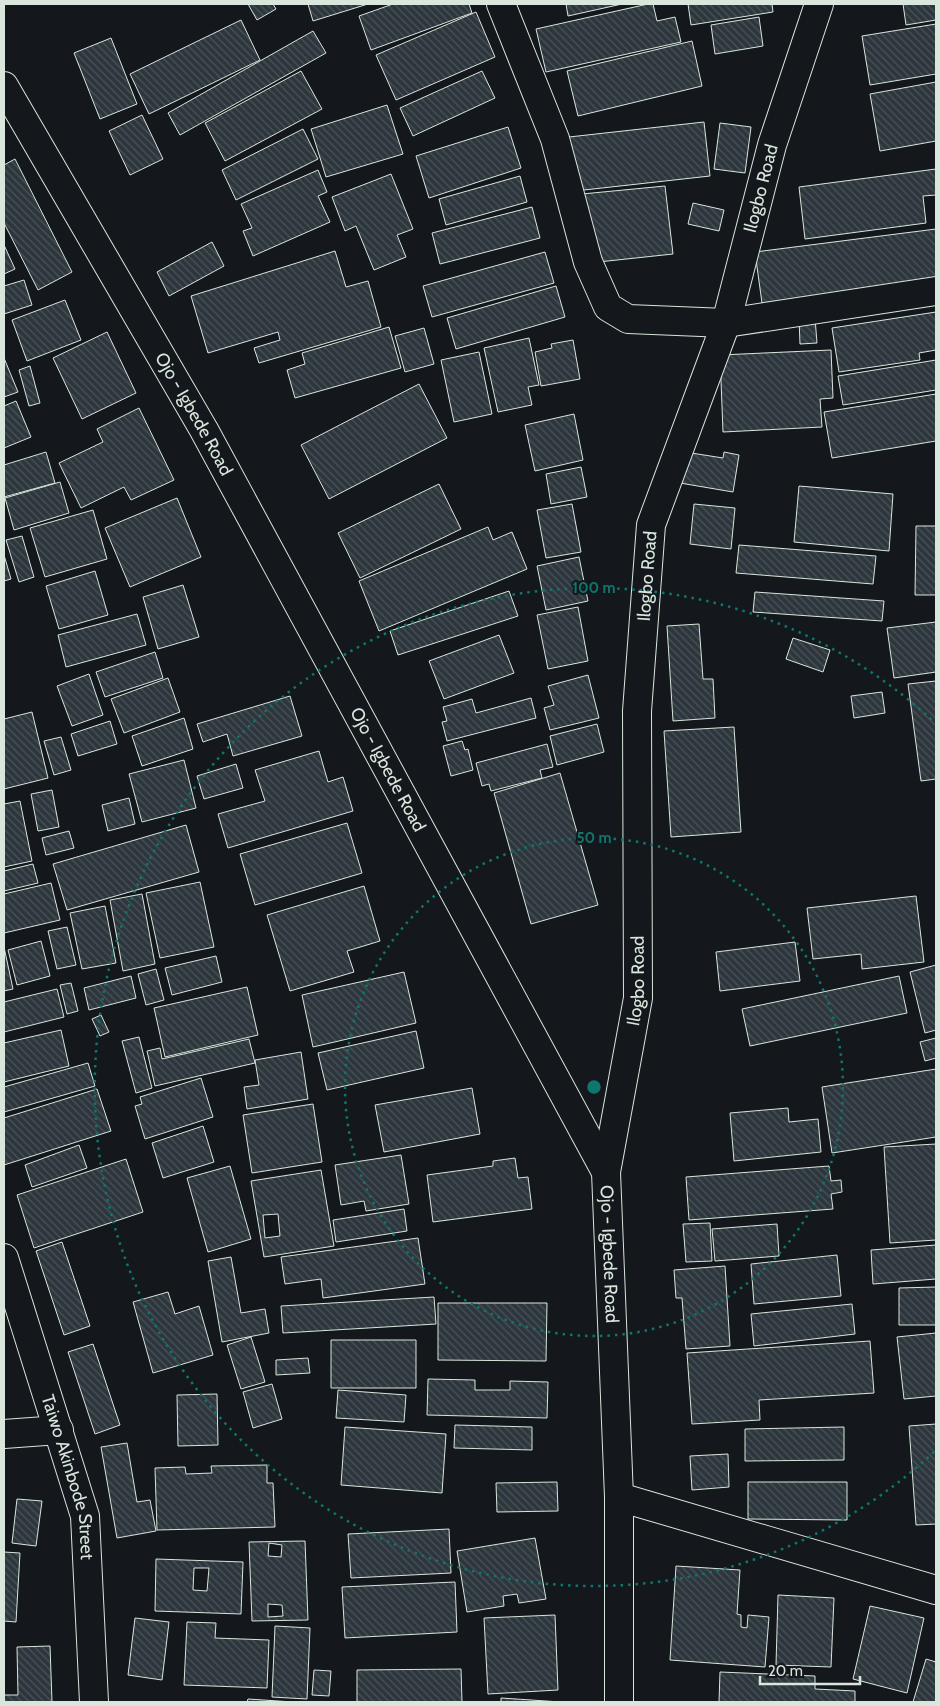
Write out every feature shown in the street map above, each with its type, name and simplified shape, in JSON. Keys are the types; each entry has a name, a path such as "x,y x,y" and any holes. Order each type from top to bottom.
{"main road":[{"path":"501,4 555,139 588,262 608,307 628,320 726,323 936,291"},
{"name":"Ilogbo Road","path":"606,1172 638,998 637,711 651,525 726,323 772,145 819,4"},
{"name":"Ojo - Igbede Road","path":"4,86 204,430 606,1172 619,1497 619,1702"},
{"name":"Taiwo Akinbode Street","path":"4,1258 85,1516 94,1702"},
{"path":"4,1434 59,1430"},
{"path":"619,1497 936,1590"}],"building":[{"path":"248,4 273,4 276,9 257,20"},
{"path":"308,4 368,4 313,21"},
{"path":"393,4 469,4 472,13 371,50 359,16"},
{"path":"566,4 622,4 568,16"},
{"path":"653,4 657,21 675,17 681,42 546,72 536,29"},
{"path":"688,4 772,4 773,12 691,25"},
{"path":"903,4 936,4 936,20 906,25"},
{"path":"476,12 495,57 396,100 376,55"},
{"path":"759,17 763,46 715,54 711,25"},
{"path":"241,20 260,60 149,114 130,74"},
{"path":"936,24 936,74 870,85 862,36"},
{"path":"313,31 326,53 180,135 168,113"},
{"path":"111,38 137,104 100,119 74,53"},
{"path":"692,41 702,86 578,116 567,71"},
{"path":"301,71 322,109 225,161 205,123"},
{"path":"482,71 495,98 413,136 400,108"},
{"path":"936,82 936,141 880,151 870,94"},
{"path":"387,105 403,154 326,177 311,129"},
{"path":"142,115 163,159 130,175 109,131"},
{"path":"704,122 710,176 575,191 569,137"},
{"path":"720,123 751,127 745,173 714,169"},
{"path":"508,127 521,168 429,198 416,156"},
{"path":"303,129 318,159 236,200 222,170"},
{"path":"15,159 72,272 38,290 4,223 4,165"},
{"path":"936,169 936,195 923,196 926,223 805,239 799,187"},
{"path":"318,170 327,192 318,196 330,222 253,256 243,231 252,228 241,204"},
{"path":"391,174 413,229 397,235 406,257 374,270 356,226 345,231 332,197"},
{"path":"520,176 527,202 446,225 439,199"},
{"path":"665,186 673,254 589,263 582,194"},
{"path":"693,203 724,210 719,231 688,224"},
{"path":"532,207 540,238 440,264 432,233"},
{"path":"936,229 936,281 762,303 755,252"},
{"path":"212,242 224,266 169,296 157,272"},
{"path":"4,245 15,269 4,274"},
{"path":"335,251 346,287 368,281 381,327 259,363 254,348 280,340 278,332 208,353 191,296"},
{"path":"545,252 554,283 432,317 423,286"},
{"path":"24,280 32,305 4,314 4,286"},
{"path":"556,286 565,317 456,349 447,318"},
{"path":"65,300 81,340 27,361 12,320"},
{"path":"936,312 936,350 919,353 920,360 839,372 832,328"},
{"path":"815,318 817,343 800,344 799,319"},
{"path":"389,327 401,368 295,398 287,370 305,364 302,353"},
{"path":"424,328 434,364 405,372 395,336"},
{"path":"107,332 136,393 82,419 53,358"},
{"path":"529,338 539,385 528,387 532,405 498,412 484,348"},
{"path":"573,340 580,379 541,386 535,352 552,348 551,344"},
{"path":"831,350 833,398 820,399 822,427 723,432 720,355"},
{"path":"479,352 492,414 454,422 441,360"},
{"path":"4,358 18,392 4,397"},
{"path":"936,360 936,390 843,405 838,376"},
{"path":"30,366 40,403 29,406 19,370"},
{"path":"419,384 447,438 329,499 301,445"},
{"path":"936,394 936,441 832,458 824,412"},
{"path":"16,401 31,437 4,448 4,406"},
{"path":"139,408 174,480 131,500 124,487 81,508 59,463 103,442 97,429"},
{"path":"574,414 583,460 535,471 525,425"},
{"path":"46,452 55,483 4,497 4,465"},
{"path":"685,452 723,458 724,452 739,455 733,492 680,483"},
{"path":"581,467 587,497 551,504 546,474"},
{"path":"60,482 69,513 14,530 5,498"},
{"path":"439,484 461,529 360,578 338,533"},
{"path":"799,486 893,494 889,551 794,542"},
{"path":"177,498 201,557 130,587 105,528"},
{"path":"572,504 581,552 546,558 537,510"},
{"path":"694,504 735,508 731,549 690,544"},
{"path":"93,510 107,559 45,577 30,528"},
{"path":"916,526 936,526 936,595 915,595"},
{"path":"488,527 493,540 512,532 527,569 379,631 359,581"},
{"path":"22,536 34,577 19,582 6,540"},
{"path":"739,545 876,556 873,584 736,573"},
{"path":"4,555 11,579 4,581"},
{"path":"579,557 588,601 546,610 537,566"},
{"path":"95,571 108,615 59,629 46,586"},
{"path":"183,585 199,637 158,649 143,597"},
{"path":"509,591 518,616 398,655 390,631"},
{"path":"755,592 884,601 882,621 753,612"},
{"path":"578,607 588,661 548,669 537,615"},
{"path":"137,614 146,645 66,667 58,635"},
{"path":"936,622 936,672 894,678 887,628"},
{"path":"699,624 703,679 713,679 715,718 673,721 667,626"},
{"path":"499,635 514,673 444,699 429,661"},
{"path":"793,638 830,650 823,672 786,659"},
{"path":"155,652 163,678 105,697 96,672"},
{"path":"89,674 103,715 72,726 57,686"},
{"path":"588,675 599,718 550,730 544,708 554,705 548,686"},
{"path":"168,678 180,712 124,733 111,699"},
{"path":"936,681 936,779 921,781 908,684"},
{"path":"882,692 885,713 854,718 851,696"},
{"path":"290,696 302,736 233,756 227,734 203,742 197,724"},
{"path":"531,698 536,718 447,741 442,722 447,721 443,707 472,699 476,713"},
{"path":"32,712 48,778 4,789 4,719"},
{"path":"184,718 193,749 142,766 132,736"},
{"path":"110,721 117,744 78,756 71,734"},
{"path":"597,724 604,752 557,765 550,736"},
{"path":"734,727 741,832 671,837 664,731"},
{"path":"61,737 71,770 54,775 44,741"},
{"path":"462,741 465,750 468,749 473,770 451,776 443,746"},
{"path":"547,744 553,767 540,770 542,778 491,791 489,784 482,786 476,763"},
{"path":"319,751 328,782 343,777 353,811 228,848 218,814 265,801 255,770"},
{"path":"184,760 196,808 142,822 129,774"},
{"path":"236,764 243,788 204,799 197,776"},
{"path":"560,773 598,905 531,924 494,793"},
{"path":"52,790 59,827 38,831 31,794"},
{"path":"129,798 135,824 108,831 102,805"},
{"path":"20,801 32,861 4,867 4,804"},
{"path":"347,823 362,873 255,905 240,854"},
{"path":"186,825 199,872 67,910 53,864"},
{"path":"69,831 74,848 46,855 42,838"},
{"path":"33,864 38,883 4,891 4,871"},
{"path":"200,882 214,947 160,958 146,893"},
{"path":"51,883 60,920 4,933 4,894"},
{"path":"364,886 380,941 347,951 354,972 290,991 267,915"},
{"path":"142,894 155,964 123,971 110,900"},
{"path":"916,896 924,962 862,969 861,954 813,959 807,908"},
{"path":"105,906 116,963 82,969 70,913"},
{"path":"67,927 76,965 57,969 48,931"},
{"path":"41,941 50,976 17,985 8,950"},
{"path":"795,942 800,981 720,991 716,952"},
{"path":"4,947 13,989 4,991"},
{"path":"216,956 222,982 172,995 165,968"},
{"path":"936,965 936,1030 925,1033 910,972"},
{"path":"156,969 164,1000 146,1005 138,974"},
{"path":"404,972 416,1023 313,1047 302,995"},
{"path":"131,976 136,998 89,1010 84,988"},
{"path":"899,976 907,1013 750,1046 742,1009"},
{"path":"71,983 78,1011 67,1014 60,985"},
{"path":"247,987 258,1035 165,1057 154,1008"},
{"path":"57,989 64,1017 4,1032 4,1002"},
{"path":"101,1015 109,1032 100,1036 92,1019"},
{"path":"61,1030 69,1066 4,1082 4,1043"},
{"path":"416,1031 424,1068 327,1090 318,1053"},
{"path":"139,1037 152,1088 136,1093 122,1041"},
{"path":"936,1038 936,1058 925,1061 920,1042"},
{"path":"249,1039 255,1063 155,1086 147,1051 160,1048 162,1059"},
{"path":"301,1052 308,1099 247,1109 244,1087 259,1085 255,1060"},
{"path":"88,1063 95,1086 4,1112 4,1087"},
{"path":"936,1069 936,1137 832,1153 822,1087"},
{"path":"201,1078 213,1117 145,1139 135,1106 142,1104 140,1097"},
{"path":"472,1088 480,1134 384,1152 375,1105"},
{"path":"97,1089 111,1131 4,1165 4,1118"},
{"path":"313,1104 322,1162 252,1173 243,1115"},
{"path":"788,1108 789,1122 818,1119 821,1152 734,1161 730,1113"},
{"path":"203,1126 214,1162 163,1178 152,1143"},
{"path":"936,1144 936,1240 890,1243 884,1147"},
{"path":"79,1145 87,1168 32,1187 25,1165"},
{"path":"401,1155 409,1204 366,1211 364,1201 341,1205 335,1165"},
{"path":"515,1158 518,1178 528,1177 532,1209 433,1222 427,1175 493,1166 493,1161"},
{"path":"126,1159 143,1212 34,1248 17,1195"},
{"path":"230,1166 251,1239 208,1252 187,1178"},
{"path":"829,1166 831,1181 841,1180 842,1192 831,1194 833,1209 689,1220 686,1177"},
{"path":"321,1170 334,1246 264,1257 251,1181","holes":["278,1214 280,1236 265,1238 263,1215"]},
{"path":"404,1209 407,1231 336,1242 333,1220"},
{"path":"710,1223 712,1261 686,1262 683,1224"},
{"path":"777,1224 779,1256 715,1261 712,1229"},
{"path":"418,1238 425,1284 323,1298 321,1279 285,1284 281,1257"},
{"path":"62,1242 90,1326 64,1335 36,1251"},
{"path":"936,1245 936,1279 873,1284 871,1250"},
{"path":"837,1255 841,1296 754,1304 751,1264"},
{"path":"231,1257 241,1313 265,1309 269,1333 222,1342 208,1261"},
{"path":"725,1266 730,1346 686,1349 682,1298 676,1298 674,1270"},
{"path":"936,1287 936,1325 899,1325 899,1288"},
{"path":"168,1292 175,1314 199,1306 213,1355 153,1373 133,1302"},
{"path":"434,1297 436,1324 283,1333 281,1306"},
{"path":"438,1303 547,1303 546,1361 438,1360"},
{"path":"852,1304 855,1334 754,1346 751,1314"},
{"path":"936,1333 936,1396 904,1399 897,1337"},
{"path":"251,1337 265,1382 241,1389 227,1345"},
{"path":"331,1340 416,1340 416,1388 331,1388"},
{"path":"870,1341 874,1393 759,1400 760,1420 692,1424 687,1353"},
{"path":"93,1344 120,1425 95,1434 68,1352"},
{"path":"308,1358 310,1373 276,1375 276,1360"},
{"path":"428,1379 475,1380 475,1390 510,1390 510,1381 548,1382 547,1418 427,1415"},
{"path":"272,1384 282,1419 253,1428 243,1392"},
{"path":"338,1390 406,1395 404,1422 336,1418"},
{"path":"217,1394 218,1445 178,1446 177,1395"},
{"path":"936,1424 936,1524 916,1525 909,1426"},
{"path":"455,1425 532,1427 532,1450 454,1448"},
{"path":"345,1427 446,1434 442,1493 341,1485"},
{"path":"844,1427 844,1460 745,1461 745,1429"},
{"path":"127,1443 137,1502 150,1500 156,1531 117,1538 101,1447"},
{"path":"728,1454 729,1487 692,1490 690,1456"},
{"path":"267,1465 267,1483 273,1483 275,1527 157,1530 155,1468 185,1467 186,1474 212,1473 211,1466"},
{"path":"557,1482 558,1511 497,1512 496,1483"},
{"path":"748,1482 847,1482 847,1520 748,1519"},
{"path":"17,1499 42,1501 36,1546 12,1543"},
{"path":"449,1529 451,1573 351,1578 348,1534"},
{"path":"535,1538 546,1599 519,1603 517,1594 503,1596 504,1606 467,1612 457,1551"},
{"path":"305,1541 308,1620 252,1621 249,1542","holes":["269,1543 282,1545 281,1557 268,1556","268,1604 282,1605 283,1616 268,1617"]},
{"path":"4,1552 20,1553 16,1622 4,1621"},
{"path":"156,1559 243,1562 241,1614 155,1611","holes":["194,1568 209,1568 207,1591 193,1590"]},
{"path":"676,1566 740,1570 737,1614 741,1615 741,1627 747,1628 748,1615 769,1617 765,1667 670,1660"},
{"path":"455,1582 457,1632 345,1638 342,1587"},
{"path":"778,1595 834,1598 831,1667 776,1665"},
{"path":"870,1606 924,1618 907,1693 853,1679"},
{"path":"555,1615 558,1690 488,1694 484,1618"},
{"path":"135,1618 169,1622 162,1680 128,1675"},
{"path":"187,1622 216,1623 215,1638 269,1640 267,1688 184,1685"},
{"path":"275,1626 310,1628 307,1699 272,1697"},
{"path":"50,1646 52,1702 4,1702 4,1695 18,1695 17,1647"},
{"path":"926,1659 936,1662 936,1702 913,1702"},
{"path":"461,1669 462,1702 357,1702 357,1670"},
{"path":"314,1670 331,1671 329,1696 312,1695"},
{"path":"720,1672 815,1676 815,1689 855,1691 855,1702 719,1702"},
{"path":"501,1698 561,1702 501,1702"},
{"path":"248,1699 293,1702 247,1702"}]}
